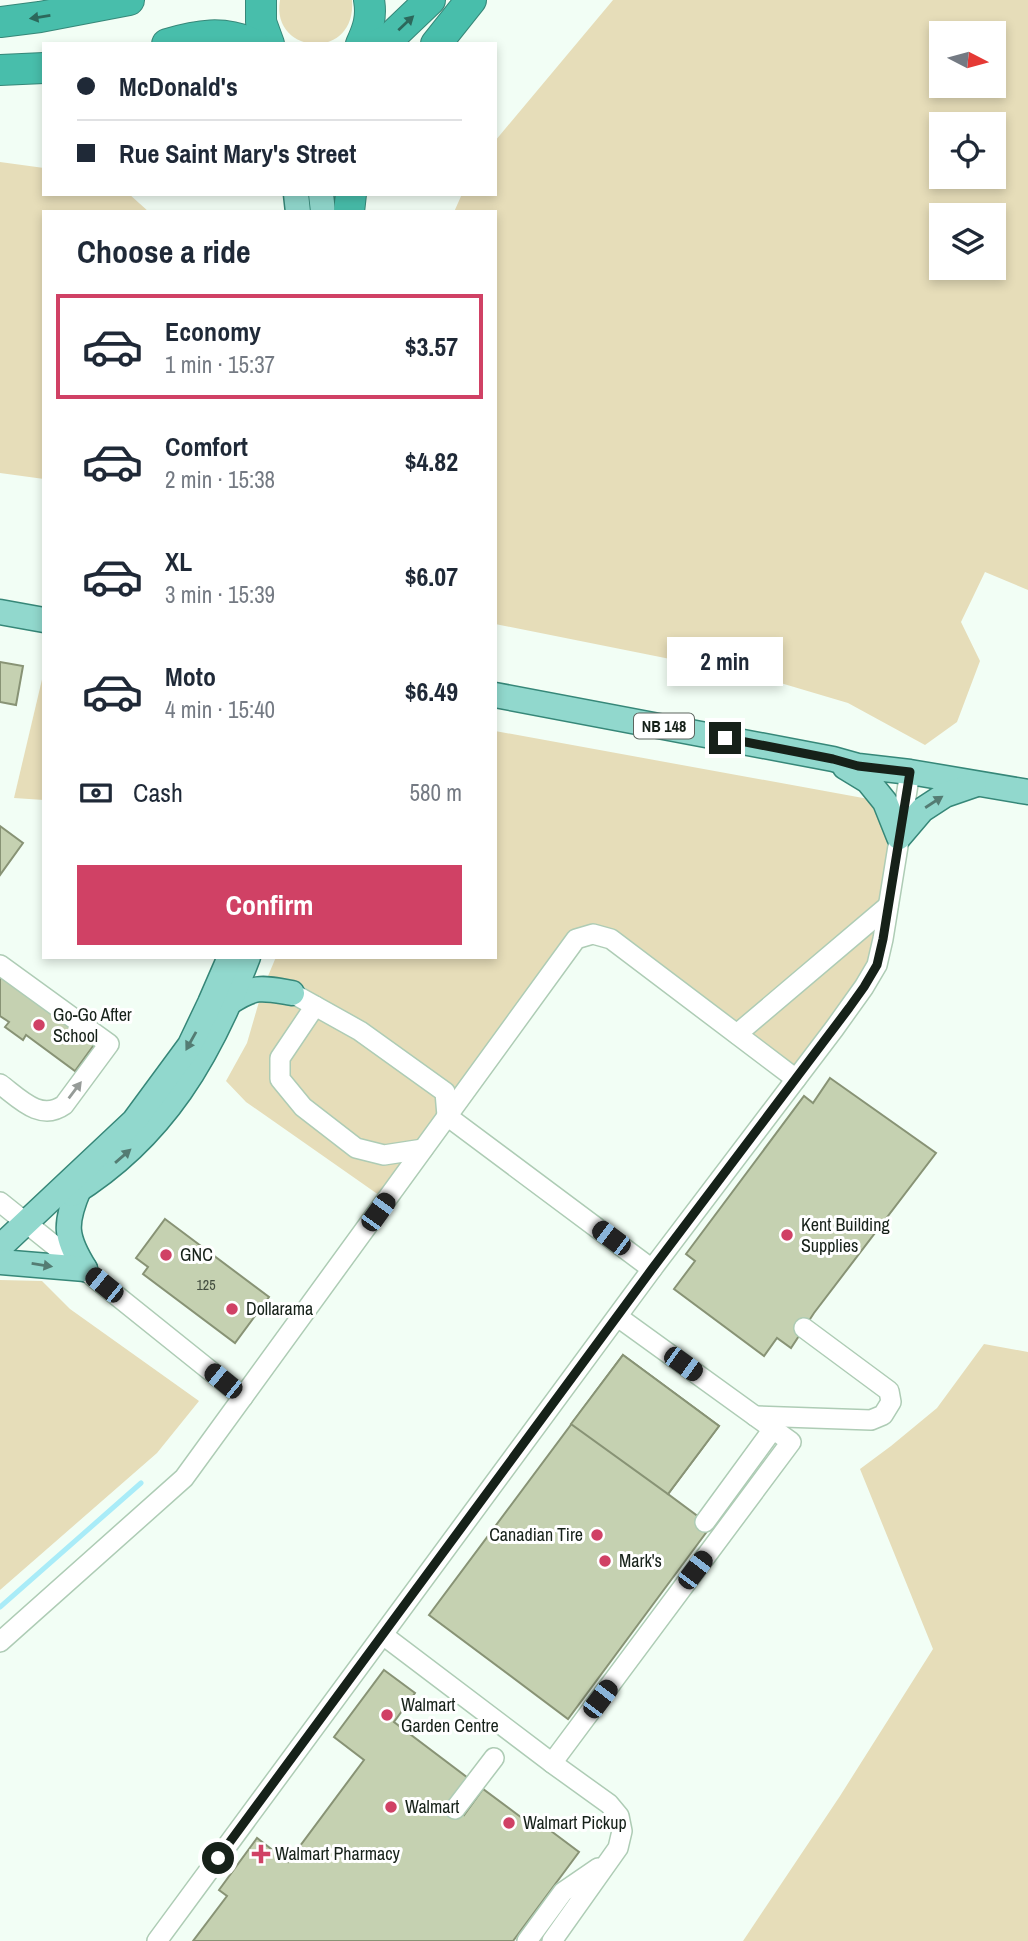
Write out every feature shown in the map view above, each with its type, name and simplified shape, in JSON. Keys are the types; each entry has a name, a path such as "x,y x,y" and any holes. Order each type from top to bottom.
{"highway":[{"path":"0,22 129,0"},
{"path":"261,0 261,22 269,42"},
{"path":"362,42 369,27 369,0"},
{"path":"384,42 430,0"},
{"path":"438,42 471,0"},
{"path":"175,42 209,34 241,38 249,42"},
{"path":"0,70 42,68"}],"main road":[{"path":"0,612 42,620"},
{"name":"NB 148","path":"497,695 858,766 1028,792"},
{"path":"833,759 868,781 885,802 899,836 922,810 945,795 979,784"},
{"path":"0,1247 134,1121 190,1045 229,959"},
{"path":"27,1222 100,1176 131,1150 161,1118 185,1086 208,1047 247,959"},
{"path":"262,959 270,974 292,993"},
{"path":"230,1002 247,991 263,988 292,993"},
{"path":"79,1189 73,1203 69,1229 72,1248 85,1269"},
{"path":"0,1262 85,1269"}],"street":[{"path":"157,1941 652,1269 864,987 877,965 910,772"},
{"path":"737,1034 888,905"},
{"path":"0,1642 184,1478 576,939 593,934 611,939 796,1079"},
{"path":"0,964 109,1044 64,1105 58,1109 45,1112 34,1109 0,1084"},
{"path":"292,993 360,1031 445,1092 447,1116 652,1269"},
{"path":"314,1006 280,1058 280,1079 303,1107 356,1148 384,1155 423,1149"},
{"path":"0,1202 243,1397"},
{"path":"552,1763 791,1442 618,1317"},
{"path":"754,1416 871,1420 883,1415 891,1402 889,1391 804,1328"},
{"path":"705,1522 772,1429"},
{"path":"383,1635 609,1804 618,1815 622,1831 618,1848 552,1941"},
{"path":"455,1809 494,1758"},
{"path":"527,1941 563,1892 608,1862"}],"shaded area":[{"path":"280,0 352,0 350,20 341,34 329,42 300,41 288,32 280,18"},
{"path":"613,0 1028,0 1028,590 985,572 961,622 980,661 957,722 925,745 848,703 760,677 497,624 497,210 455,210 461,196 497,196 497,139"},
{"path":"0,162 42,168 42,196 131,196 147,210 42,210 42,479 0,473"},
{"path":"42,679 42,800 14,798"},
{"path":"497,731 874,800 899,837 883,939 796,1079 611,939 576,939 386,1200 246,1102 226,1081 247,1043 263,988 275,959 497,959"},
{"path":"0,1280 42,1281 70,1309 199,1401 157,1453 0,1590"},
{"path":"984,1344 1028,1352 1028,1941 743,1941 840,1796 933,1649 860,1469 937,1408"}],"building":[{"path":"0,662 23,666 16,705 0,702"},
{"path":"0,826 23,843 0,875"},
{"name":"Go-Go After School","path":"3,975 96,1042 75,1071 26,1035 23,1040 5,1027 9,1022 0,1016 0,979"},
{"name":"Kent Building Supplies","path":"830,1078 936,1153 814,1313 791,1348 777,1338 764,1356 674,1289 695,1261 686,1254 804,1096 813,1103"},
{"path":"165,1219 269,1297 235,1343 143,1274 148,1267 136,1258"},
{"name":"Canadian Tire","path":"623,1355 719,1426 668,1494 711,1526 568,1719 429,1615"},
{"path":"623,1355 719,1426 668,1494 571,1424"},
{"name":"Walmart","path":"384,1670 415,1693 394,1722 468,1778 449,1804 464,1815 483,1789 526,1821 531,1816 579,1852 513,1941 193,1941 227,1896 219,1890 257,1838 288,1862 364,1760 334,1737"}],"waterway":[{"path":"0,1607 141,1483"}],"place":[{"name":"Go-Go After School","path":"39,1025"},
{"name":"Kent Building Supplies","path":"787,1235"},
{"name":"GNC","path":"166,1255"},
{"name":"Dollarama","path":"232,1309"},
{"name":"Canadian Tire","path":"597,1535"},
{"name":"Mark's","path":"605,1561"},
{"name":"Walmart Garden Centre","path":"387,1715"},
{"name":"Walmart","path":"391,1807"},
{"name":"Walmart Pickup","path":"509,1823"},
{"name":"Walmart Pharmacy","path":"261,1854"}],"route":[{"path":"218,1858 652,1269 818,1051 877,965 910,772 858,766 725,738"}]}
